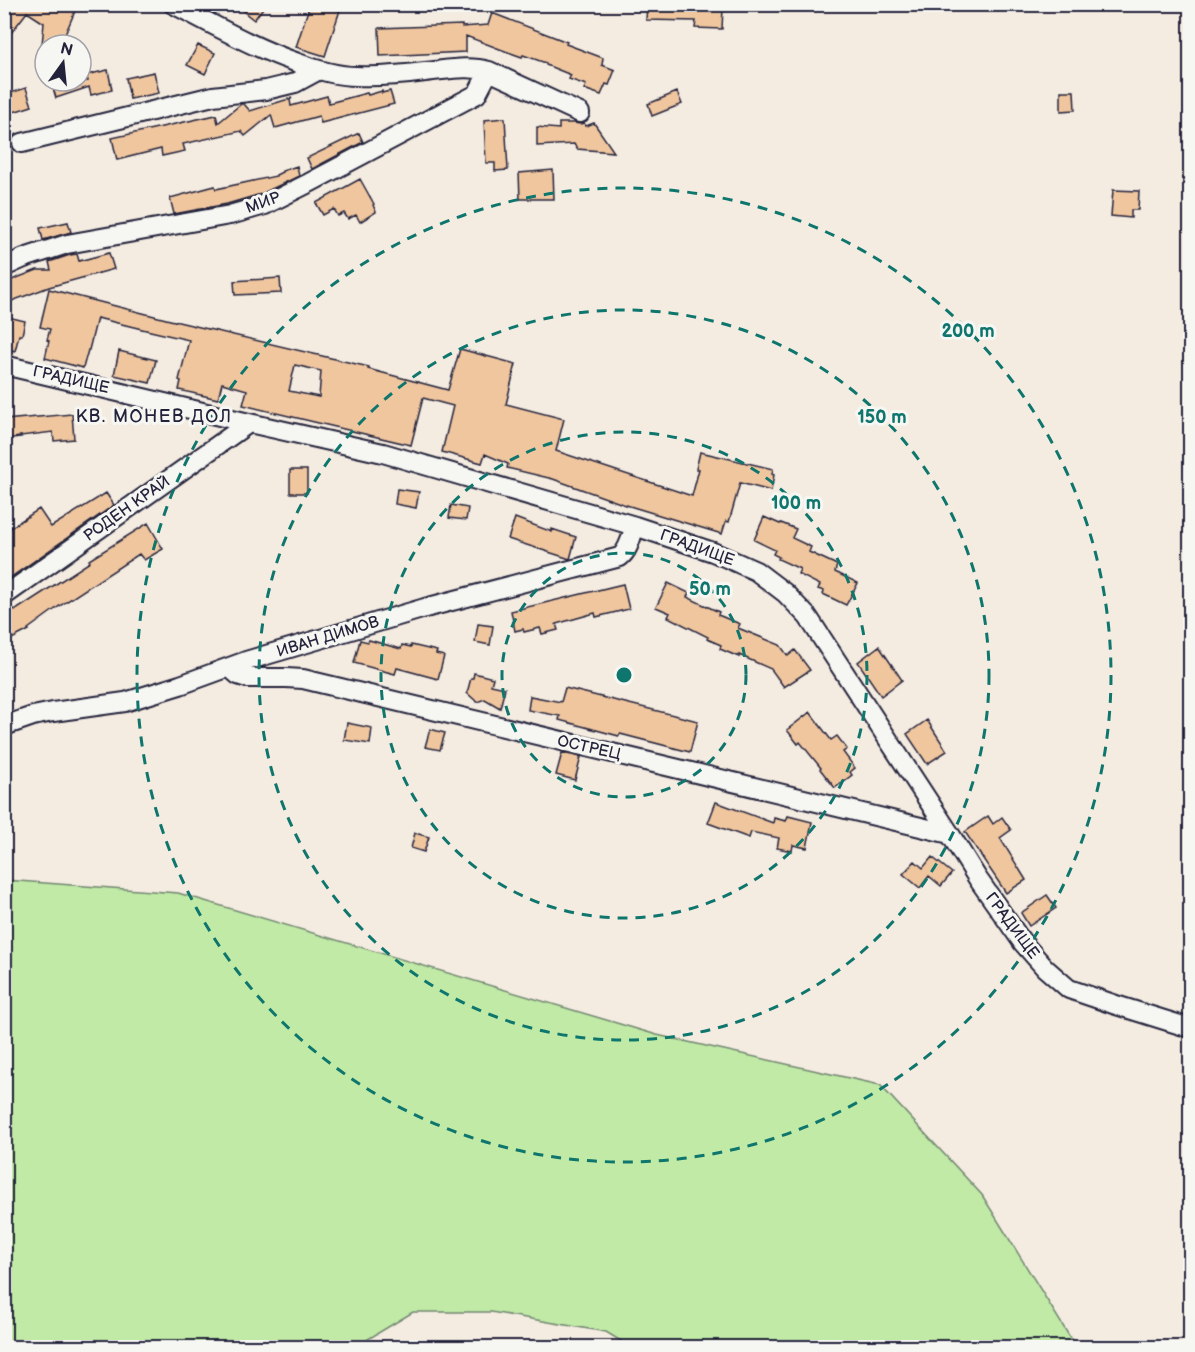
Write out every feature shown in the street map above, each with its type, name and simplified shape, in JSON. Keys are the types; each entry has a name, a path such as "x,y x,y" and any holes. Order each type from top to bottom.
{"street":[{"path":"173,4 258,48 337,75 398,75 478,68 580,113"},
{"path":"22,143 213,96 266,90 295,83 319,70"},
{"name":"МИР","path":"4,267 67,244 230,214 265,205 477,94 489,71"},
{"name":"ГРАДИЩЕ","path":"4,365 383,453 635,526 713,552 756,571 785,593 808,617 978,879 1023,943 1044,968 1069,989 1191,1028"},
{"name":"РОДЕН КРАЙ","path":"4,596 249,423"},
{"name":"ИВАН ДИМОВ","path":"4,726 53,712 125,702 180,686 246,661 425,608 620,557 627,548 635,526"},
{"name":"ОСТРЕЦ","path":"230,668 238,675 247,678 303,679 950,834"}],"green space":[{"path":"5,880 178,893 657,1035 880,1085 982,1195 1076,1347 631,1347 606,1332 491,1312 413,1312 355,1347 5,1347"}],"building":[{"path":"14,4 78,4 66,33 43,33 44,23 27,12 4,42 4,20"},
{"path":"248,4 266,4 254,20 244,12"},
{"path":"310,4 342,4 325,56 296,47"},
{"path":"647,4 723,8 722,29 695,28 696,21 646,20"},
{"path":"492,13 603,58 602,65 615,70 609,85 606,84 601,95 584,89 586,85 569,79 571,75 546,65 546,63 523,55 522,57 466,36 466,52 380,56 379,28 488,25"},
{"path":"198,45 215,53 205,74 187,65"},
{"path":"108,70 112,90 91,95 93,93 93,73"},
{"path":"154,72 159,93 130,99 126,78"},
{"path":"26,88 32,106 4,115 4,95"},
{"path":"382,91 382,93 390,91 394,104 321,123 319,116 275,128 271,115 245,136 241,131 183,144 185,151 162,156 161,149 117,160 112,138 216,115 218,123 241,104 244,104 250,111 292,98 291,106 327,96 329,103"},
{"path":"1061,91 1074,91 1075,110 1061,111"},
{"path":"677,92 682,104 652,116 648,104"},
{"path":"55,93 71,93 56,98"},
{"path":"505,118 508,170 495,171 495,163 486,163 484,120"},
{"path":"559,123 584,123 586,126 594,123 614,152 577,149 574,144 537,146 537,127 559,129"},
{"path":"359,133 363,142 312,169 307,158"},
{"path":"297,166 299,176 261,194 227,204 174,214 170,198 215,186 216,189 276,176 282,171"},
{"path":"553,170 554,199 520,199 519,173"},
{"path":"360,179 376,212 360,222 356,215 348,219 344,213 338,216 334,209 323,215 316,203"},
{"path":"1113,190 1139,191 1138,210 1131,210 1131,218 1111,216"},
{"path":"68,222 71,232 43,240 40,228"},
{"path":"109,253 114,269 49,287 4,304 4,283 37,270 51,270 49,262 70,255 77,254 79,261"},
{"path":"280,278 281,293 235,295 234,281"},
{"path":"49,289 369,367 368,369 448,390 460,349 516,364 506,404 564,419 556,451 692,496 699,469 696,469 700,452 773,469 771,491 740,483 729,522 726,521 722,534 623,504 553,479 507,468 508,464 485,454 482,463 442,452 453,406 423,398 411,445 243,405 247,390 222,383 218,399 179,390 181,381 179,380 189,340 97,318 83,368 45,358 50,329 40,327","holes":["295,365 321,371 319,397 289,391"]},
{"path":"4,316 25,321 15,351 4,348"},
{"path":"119,351 156,360 150,383 114,375"},
{"path":"72,414 74,439 54,441 53,432 4,439 4,420"},
{"path":"290,470 307,470 307,493 290,493"},
{"path":"397,489 419,492 416,508 395,504"},
{"path":"106,493 114,505 4,582 4,532 39,509 51,527"},
{"path":"451,505 468,508 466,520 449,518"},
{"path":"764,517 796,529 792,538 811,547 809,552 837,565 835,572 858,583 846,605 823,594 824,591 818,589 820,585 798,574 800,569 778,559 779,557 773,554 775,550 754,540"},
{"path":"515,518 552,532 552,529 576,537 570,559 508,539"},
{"path":"148,523 163,549 144,560 139,554 58,607 29,630 4,643 4,615 16,610"},
{"path":"668,583 689,593 687,597 719,612 718,615 740,624 738,628 780,645 788,656 795,650 810,670 784,687 771,669 720,649 721,645 668,617 670,613 656,607"},
{"path":"623,584 629,609 596,617 595,613 556,624 558,630 542,634 540,628 524,632 523,629 515,631 511,611"},
{"path":"478,624 493,626 490,645 475,642"},
{"path":"360,640 368,642 369,640 401,649 402,645 411,647 411,645 437,651 436,654 444,656 438,679 397,668 395,674 354,663"},
{"path":"879,646 902,680 881,696 858,662"},
{"path":"474,673 493,678 491,685 505,688 500,708 485,699 477,702 467,693"},
{"path":"565,688 698,721 690,752 620,734 619,736 559,720 560,716 528,710 530,696 561,702"},
{"path":"810,712 831,740 837,736 847,749 843,752 855,768 850,772 852,775 835,788 800,742 798,744 787,730"},
{"path":"927,720 947,751 927,764 907,734"},
{"path":"347,723 372,728 370,744 344,740"},
{"path":"430,729 445,733 440,750 425,747"},
{"path":"562,753 581,757 575,780 556,775"},
{"path":"716,802 773,823 774,818 786,821 788,816 812,822 807,848 793,845 792,851 777,848 779,838 751,832 749,838 708,823"},
{"path":"988,816 993,824 1002,817 1011,830 1000,838 1026,880 1006,893 965,832"},
{"path":"415,833 429,837 424,852 411,848"},
{"path":"932,857 952,873 941,886 929,876 920,888 903,874 915,861 923,868"},
{"path":"1047,895 1056,908 1029,926 1021,913"}],"district":[{"name":"КВ. МОНЕВ ДОЛ","path":"154,416"}]}
